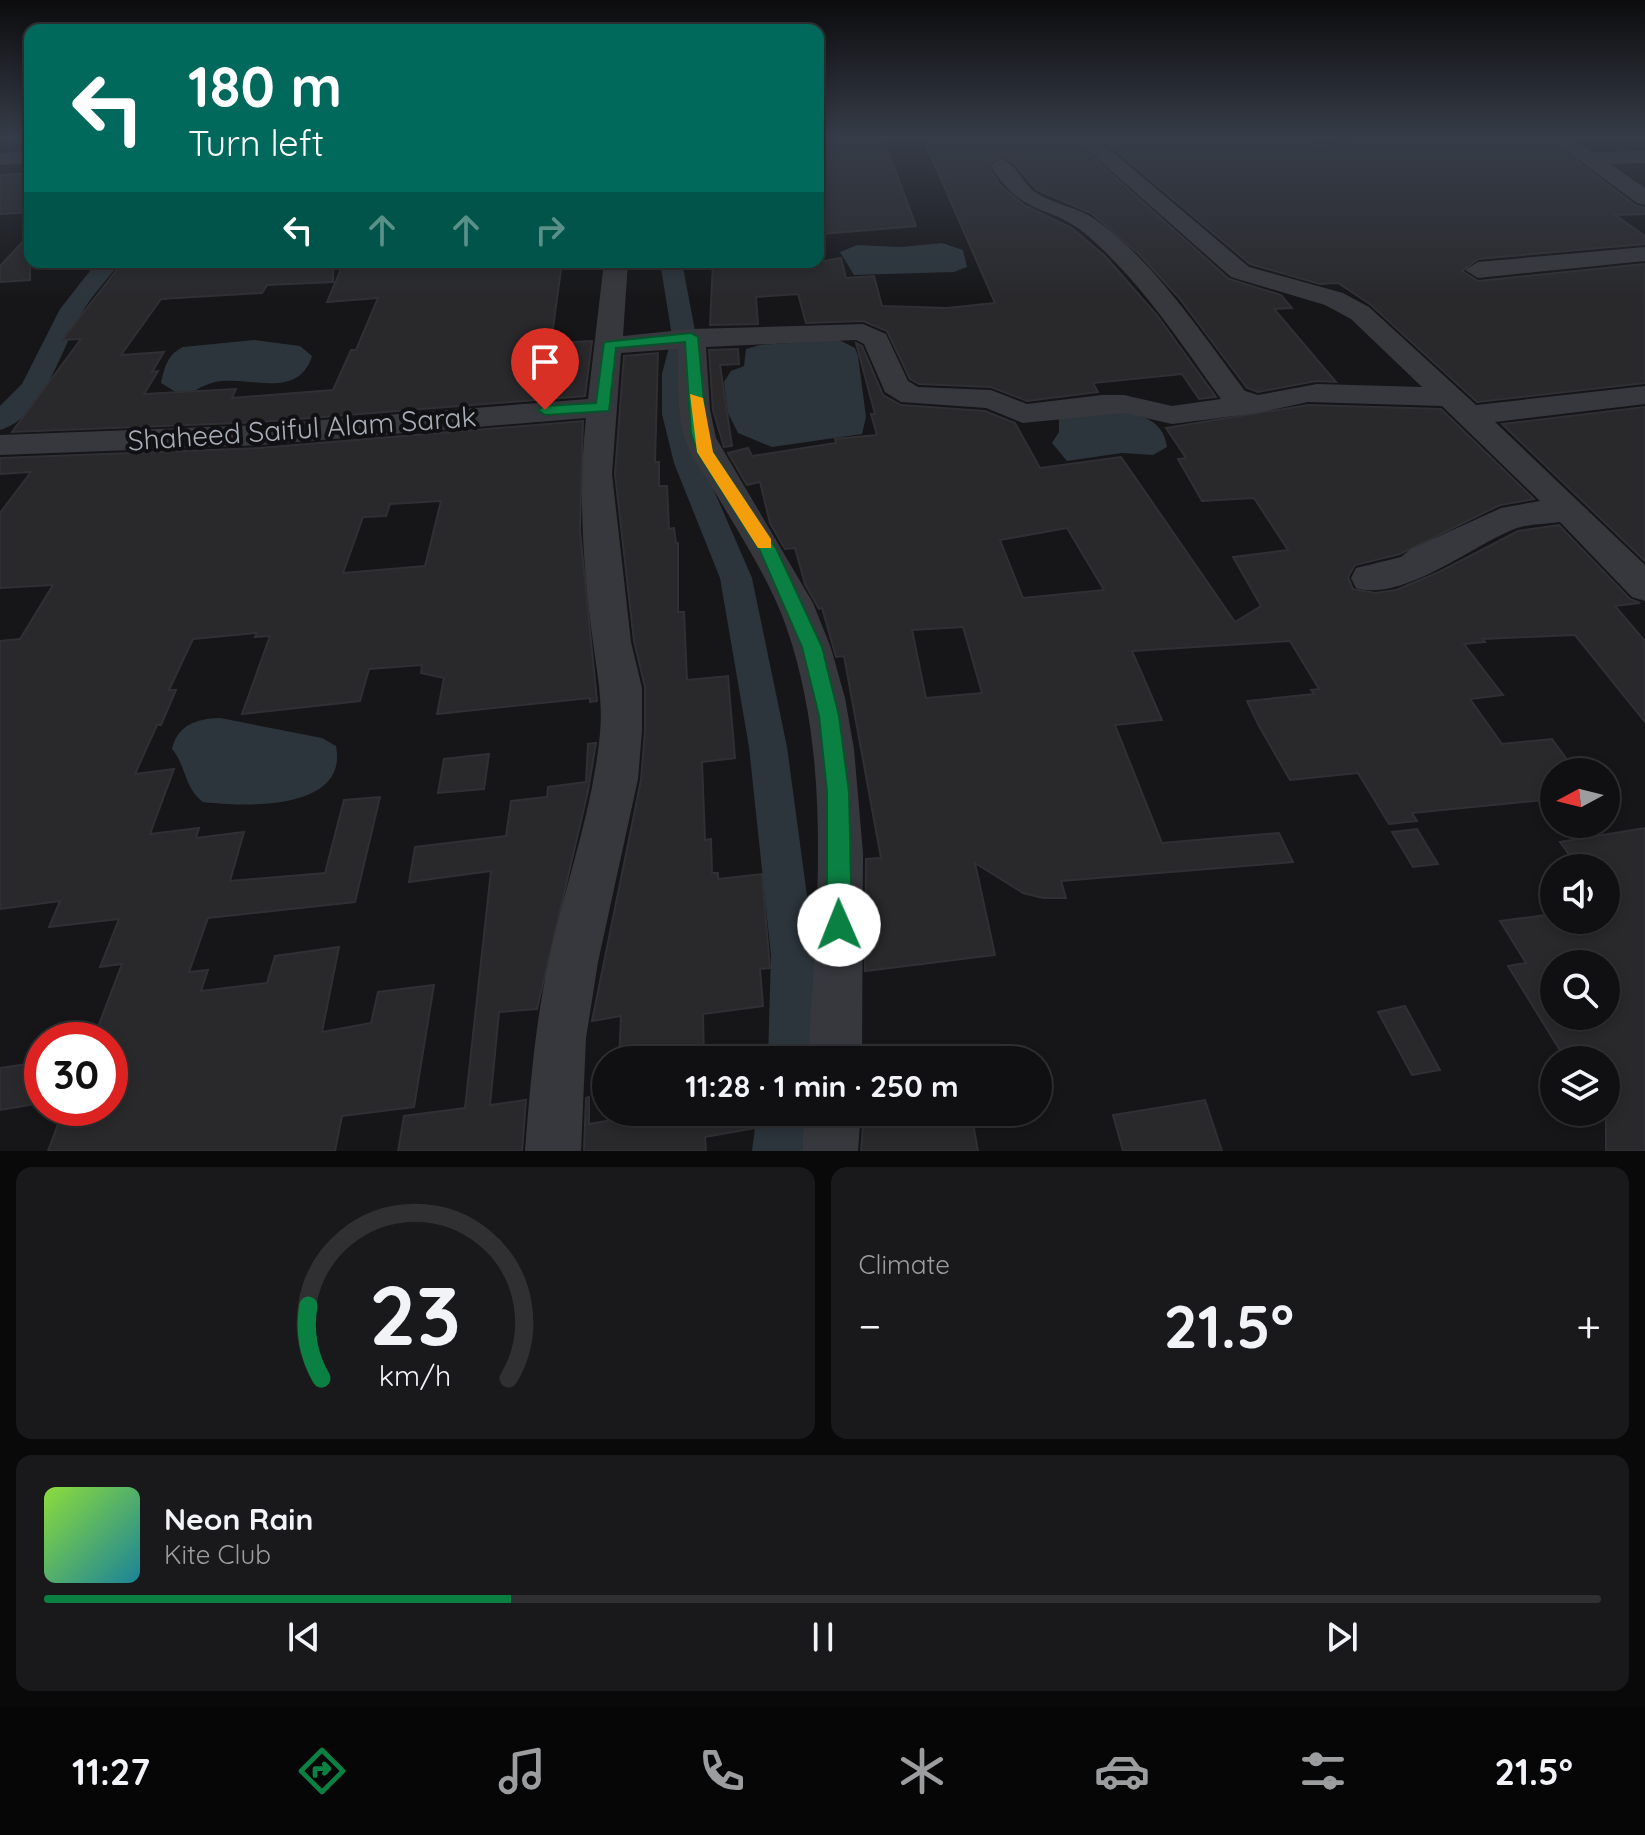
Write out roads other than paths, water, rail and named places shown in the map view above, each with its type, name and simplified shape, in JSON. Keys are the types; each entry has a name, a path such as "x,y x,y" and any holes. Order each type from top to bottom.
{"street":[{"path":"1020,192 1085,223 1127,262 1175,314 1235,397 1246,405"},
{"path":"1147,192 1240,272 1334,299 1360,313 1461,406 1645,587"},
{"path":"1478,270 1645,254"},
{"path":"553,1151 560,1038 573,962 616,779 621,731 622,688 612,642 597,503 603,407 617,344 616,268"},
{"path":"617,344 812,330 863,332 876,340 895,386 911,396 991,399 1023,414 1124,404 1172,415 1258,406 1294,394 1323,391 1461,406 1645,395"},
{"path":"688,337 699,433 705,452 768,550 792,596 812,647 829,716 838,792 835,1046"},
{"name":"Shaheed Saiful Alam Sarak","path":"0,445 260,435 603,407"},
{"path":"1369,578 1412,568 1424,558 1513,516 1567,510"},
{"path":"830,1151 832,1126"}],"waterway":[{"path":"0,421 33,388 72,309 104,268"},
{"path":"672,268 684,336 675,374 675,414 688,463 736,578 768,747 793,955 792,1046"},
{"path":"777,1151 780,1126"}]}
